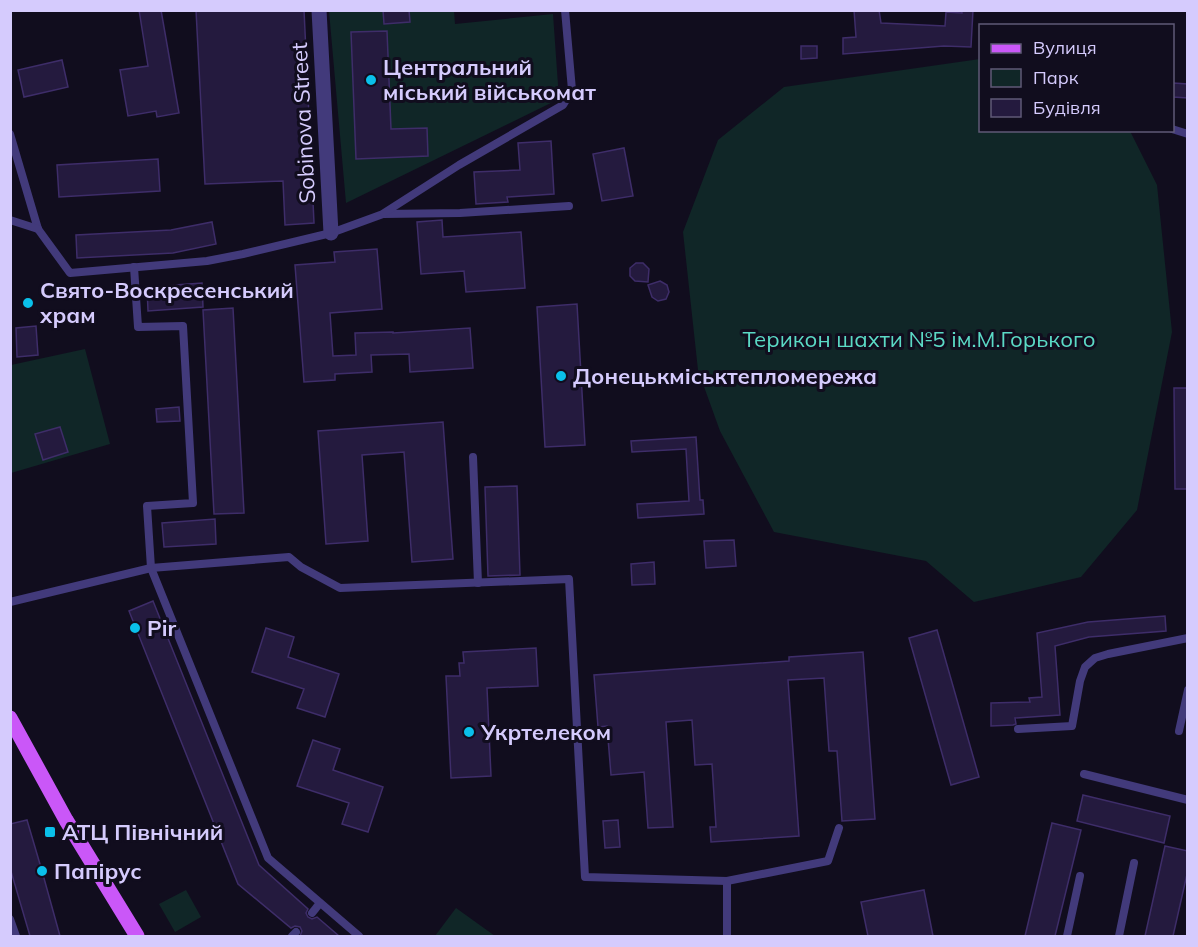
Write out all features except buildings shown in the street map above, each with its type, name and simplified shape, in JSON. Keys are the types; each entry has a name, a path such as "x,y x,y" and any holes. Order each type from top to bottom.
{"main road":[{"path":"10,718 132,935"}],"street":[{"name":"Sobinova Street","path":"319,10 331,233"}],"lane":[{"path":"10,134 38,229 70,273 207,261 243,254 331,233 382,214 459,165 563,105 572,90 565,10"},
{"path":"382,214 460,213 569,206"},
{"path":"10,220 38,229"},
{"path":"135,267 138,327 183,326 192,479 193,503 147,506 151,568 268,858 359,936"},
{"path":"473,457 478,583"},
{"path":"10,602 151,568 288,557 301,567 340,588 569,579 585,877 727,881 828,861 839,828"},
{"path":"1018,729 1072,726 1080,681 1085,667 1095,658 1188,639"},
{"path":"1179,731 1188,690"},
{"path":"1084,774 1188,800"},
{"path":"1119,936 1134,863"},
{"path":"1067,936 1080,876"},
{"path":"727,881 727,936"},
{"path":"312,913 320,903"},
{"path":"10,919 16,936"}],"green space":[{"path":"329,11 454,11 455,24 553,14 559,99 346,203"},
{"name":"Терикон шахти №5 ім.М.Горького","path":"979,59 979,132 1130,132 1157,185 1172,332 1137,510 1081,577 974,602 926,561 774,532 720,431 698,370 683,232 718,140 784,87"},
{"path":"85,349 110,444 11,473 11,365"},
{"path":"186,890 201,917 175,932 159,904"},
{"path":"456,908 495,936 435,936"}],"place":[{"name":"Центральний міський військомат","path":"371,80"},
{"name":"Свято-Воскресенський храм","path":"28,303"},
{"name":"Донецькміськтепломережа","path":"561,376"},
{"name":"Pir","path":"135,628"},
{"name":"Укртелеком","path":"469,732"},
{"name":"АТЦ Північний","path":"50,832"},
{"name":"Папірус","path":"42,871"}]}
